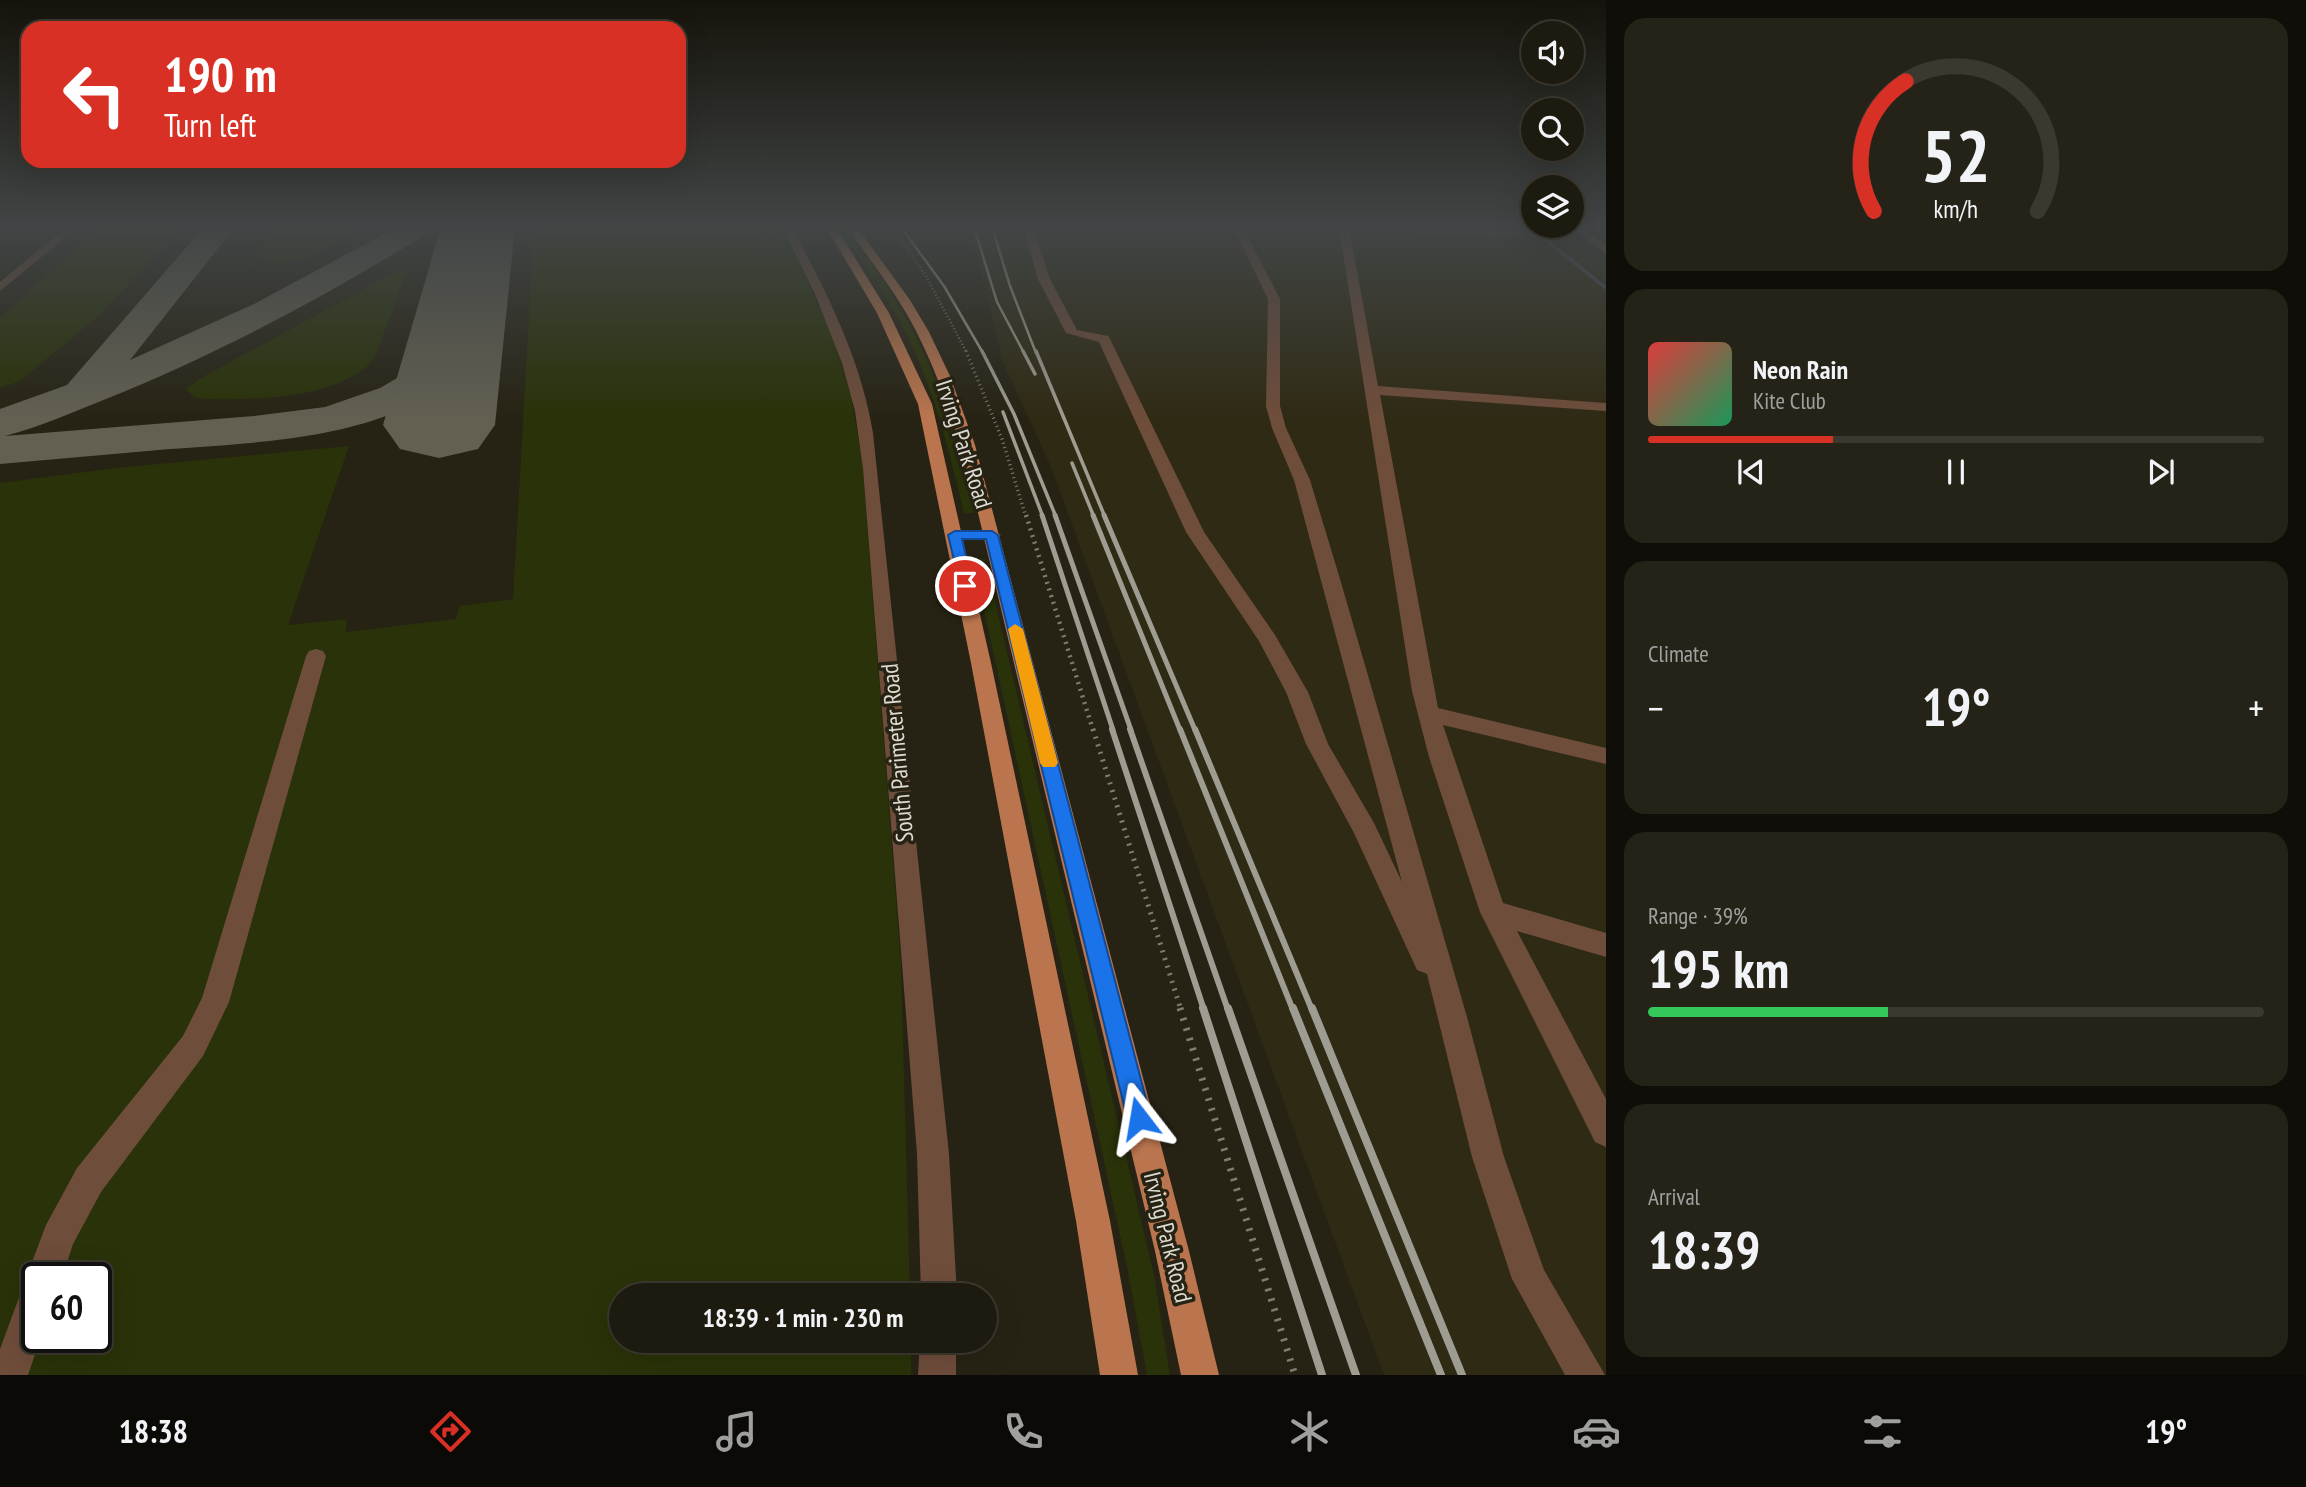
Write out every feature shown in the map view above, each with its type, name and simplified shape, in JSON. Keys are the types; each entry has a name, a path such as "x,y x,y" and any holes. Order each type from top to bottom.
{"main road":[{"name":"Irving Park Road","path":"873,291 910,364 925,404 955,535 1093,1221 1119,1375"},
{"name":"Irving Park Road","path":"897,291 910,310 942,374 961,422 992,535 1172,1251 1200,1375"}],"street":[{"name":"South Parimeter Road","path":"818,291 834,324 851,371 862,410 871,469 933,1154 938,1283"},
{"path":"1050,291 1072,333 1104,339 1195,532 1268,640 1297,692 1317,744 1365,830 1453,1017"},
{"path":"1270,291 1274,299 1273,406 1279,428 1302,480 1453,1017 1488,1157 1530,1279 1586,1375"},
{"path":"1355,291 1429,714 1440,757 1493,912 1606,1131"},
{"path":"1371,390 1606,407"},
{"path":"955,535 992,535"},
{"path":"49,1262 58,1237 89,1180 194,1046 215,1002 316,656"},
{"path":"1429,714 1606,756"},
{"path":"1493,912 1606,945"},
{"path":"9,1375 21,1342"},
{"path":"937,1375 938,1353"}],"path":[{"path":"935,291 963,344 1002,439 1295,1375"}],"shaded area":[{"path":"986,291 1606,291 1606,1375 1384,1375 1051,467 1003,362"}],"green space":[{"path":"29,291 122,291 101,314 20,381 0,388 0,318"},
{"path":"360,291 399,291 378,350 366,367 347,379 296,394 268,398 215,399 195,398 186,389 199,379"},
{"path":"530,291 812,291 831,332 851,397 862,459 901,965 910,1283 609,1283 609,1353 911,1353 911,1375 0,1375 0,483 116,468 349,446 288,625 347,619 346,632 456,619 459,606 513,599"},
{"path":"882,291 889,291 903,313 931,371 948,417 974,513 964,513 952,462 920,363"},
{"path":"973,559 985,559 1154,1275 1170,1375 1147,1375 1127,1267"}],"taxiway":[{"path":"85,389 167,291"},
{"path":"0,424 162,361 304,291"},
{"path":"0,450 254,429 326,419 361,410 394,397 425,379 453,355"}],"runway":[{"path":"439,425 465,291"}],"railway":[{"path":"947,291 983,353"},
{"path":"994,291 1024,353"},
{"path":"1012,291 1036,353"},
{"path":"982,351 1014,414 1056,517"},
{"path":"1023,351 1035,374"},
{"path":"1036,351 1105,517"},
{"path":"1003,412 1043,517"},
{"path":"1072,463 1094,517"},
{"path":"1042,515 1113,730"},
{"path":"1055,515 1131,730"},
{"path":"1093,515 1180,730"},
{"path":"1104,515 1195,730"},
{"path":"1112,729 1204,1010"},
{"path":"1130,729 1228,1010"},
{"path":"1180,729 1293,1010"},
{"path":"1195,729 1312,1010"},
{"path":"1203,1008 1322,1375"},
{"path":"1228,1008 1356,1375"},
{"path":"1293,1008 1441,1375"},
{"path":"1312,1008 1462,1375"}],"slow traffic":[{"path":"1015,629 1049,763"}],"route":[{"path":"965,586 955,535 992,535 1139,1118"}]}
